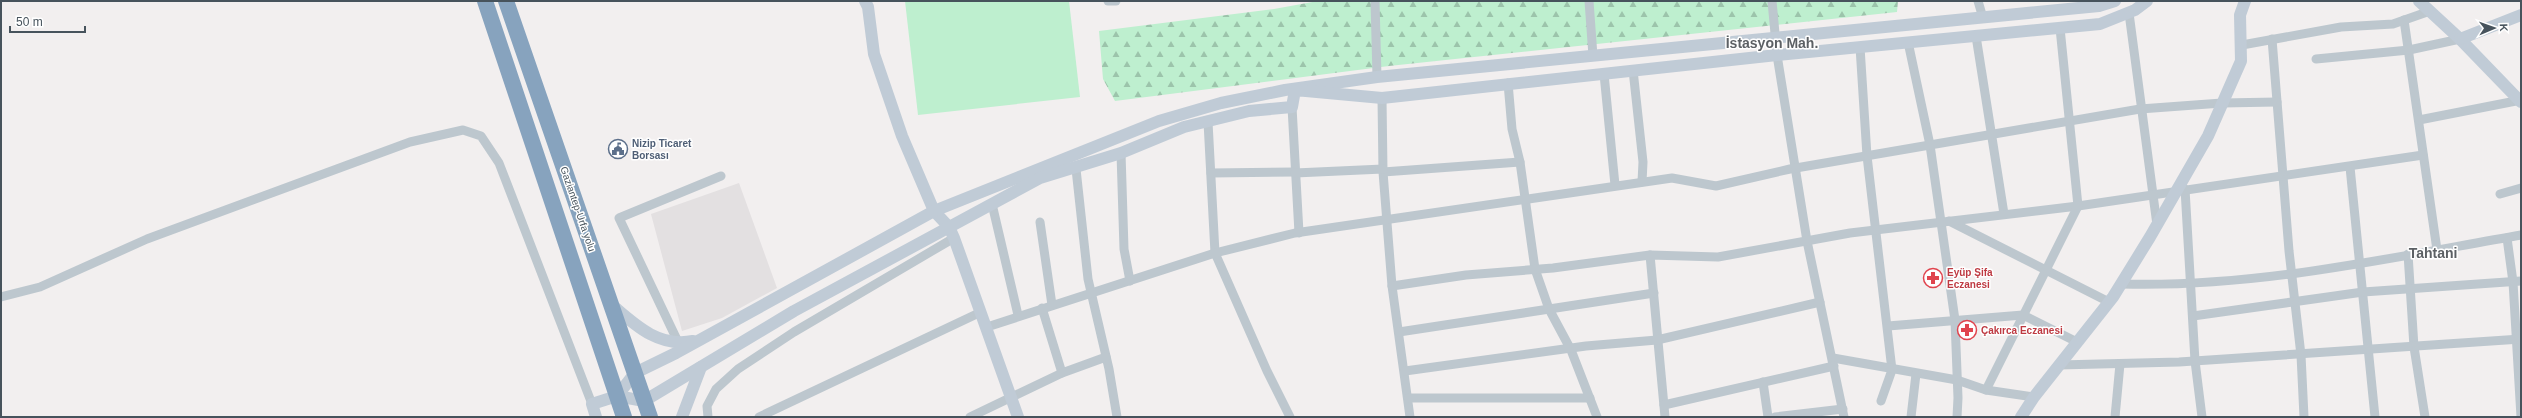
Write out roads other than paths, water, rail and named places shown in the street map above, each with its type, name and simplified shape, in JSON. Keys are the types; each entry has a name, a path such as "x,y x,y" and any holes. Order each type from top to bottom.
{"highway":[{"path":"485,1 624,417"},
{"name":"Gaziantep-Urfa yolu","path":"506,1 650,417"}],"main road":[{"path":"865,1 868,7 874,54 902,136 934,211 949,227 954,238 1013,397 1018,417"},
{"path":"617,396 635,373 702,339 934,211 1166,119 1221,103 1285,90 1377,77 1983,18 2056,6 2099,6 2115,1"},
{"path":"596,417 592,404 617,396 644,401 794,311 1040,178 1076,169 1121,154 1184,127 1248,111 1292,107 1295,90 1382,98 1777,55 2100,24 2128,13 2147,1"},
{"path":"2021,417 2034,397 2109,302 2181,189 2208,136 2241,61 2242,45 2240,15 2245,1"},
{"path":"2419,1 2460,39 2521,101"},
{"path":"2460,39 2521,15"},
{"path":"611,304 642,332 679,344 702,339"},
{"path":"682,417 701,367"}],"street":[{"path":"1108,1 1116,1"},
{"path":"1376,1 1377,77"},
{"path":"1590,1 1593,56"},
{"path":"1772,1 1777,55 1807,241 1844,413 1775,417"},
{"path":"1978,1 1983,18"},
{"path":"2242,45 2341,27 2393,24 2430,11"},
{"path":"2128,13 2151,194 2157,225"},
{"path":"2404,20 2437,250"},
{"path":"1986,390 2078,206 2060,28"},
{"path":"1976,36 2004,214"},
{"path":"2272,39 2291,272 2301,354 2304,417"},
{"path":"2316,59 2409,50 2460,39"},
{"path":"1908,42 1930,145 1944,222 1955,320 1957,417"},
{"path":"1860,47 1867,156 1892,370 1881,401"},
{"path":"1633,70 1643,162 1642,182"},
{"path":"1604,74 1615,185"},
{"path":"1508,84 1512,129 1520,162 1524,200 1535,269 1549,309 1570,350 1597,417"},
{"path":"1382,98 1383,170 1392,286 1409,398 1410,417"},
{"path":"2419,120 2521,101"},
{"path":"987,327 1018,315 1215,253 1299,233 1615,185 1672,178 1716,186 1796,168 2140,109 2222,103 2277,102"},
{"path":"1292,107 1299,233"},
{"path":"1208,122 1215,253 1267,371 1290,417"},
{"path":"1,297 40,287 147,239 410,142 463,130 481,136 499,163 592,404"},
{"path":"1121,154 1124,249 1130,281"},
{"path":"1392,286 1466,274 1535,269 1650,255 1718,257 1876,230 2078,206 2181,189 2350,167 2423,155"},
{"path":"1211,173 1383,170 1520,162"},
{"path":"2350,167 2375,417"},
{"path":"1076,169 1091,293 1106,356 1116,417"},
{"path":"679,344 619,218 722,176"},
{"path":"2500,194 2521,188"},
{"path":"2181,189 2191,283 2195,361 2202,417"},
{"path":"992,204 1018,315"},
{"path":"1040,222 1052,305"},
{"path":"1944,222 2046,270 2109,302"},
{"path":"2121,284 2218,282 2360,262 2521,235"},
{"path":"708,417 707,406 716,389 738,369 794,332 954,238"},
{"path":"2507,238 2517,282 2521,417 2515,417"},
{"path":"2408,254 2414,347 2425,417"},
{"path":"1650,255 1665,417"},
{"path":"2193,316 2363,292 2517,282"},
{"path":"1399,332 1654,293"},
{"path":"1405,371 1657,340 1820,302"},
{"path":"1042,308 1062,373"},
{"path":"759,417 981,312"},
{"path":"1888,326 2023,315 2078,342"},
{"path":"2059,365 2195,361 2518,339"},
{"path":"970,417 1062,373 1106,356"},
{"path":"1664,405 1763,382 1833,362 1957,380 1986,390 2034,397"},
{"path":"2115,417 2120,364"},
{"path":"1911,417 1916,374"},
{"path":"1763,382 1768,417"},
{"path":"1409,398 1590,398"}],"place":[{"name":"Nizip Ticaret Borsası","path":"618,149"},
{"name":"Eyüp Şifa Eczanesi","path":"1933,278"},
{"name":"Çakırca Eczanesi","path":"1967,330"}],"district":[{"name":"İstasyon Mah.","path":"1772,43"},
{"name":"Tahtani","path":"2433,253"}]}
